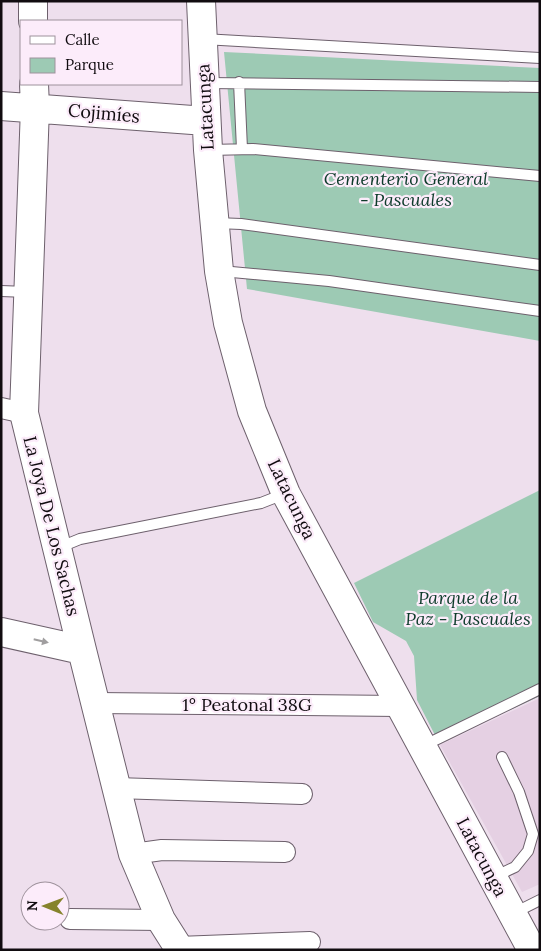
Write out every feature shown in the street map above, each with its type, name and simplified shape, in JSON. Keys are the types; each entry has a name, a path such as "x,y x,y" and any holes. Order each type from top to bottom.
{"street":[{"path":"32,1 33,20"},
{"name":"Latacunga","path":"201,1 206,121 219,271 228,322 252,411 286,494 532,950"},
{"name":"Cojimíes","path":"1,106 35,96 206,121"},
{"name":"La Joya De Los Sachas","path":"35,96 28,292 13,411 57,548 133,854 161,920 179,948"},
{"path":"1,632 82,650"},
{"name":"1° Peatonal 38G","path":"95,703 399,706"},
{"path":"116,788 302,794"},
{"path":"133,854 162,850 284,852"},
{"path":"70,919 161,920"},
{"path":"179,948 310,942"}],"lane":[{"path":"202,39 540,58"},
{"path":"239,82 242,149"},
{"path":"204,83 540,87"},
{"path":"208,150 242,149 540,176"},
{"path":"214,222 540,264"},
{"path":"219,271 329,282 540,310"},
{"path":"1,291 28,292"},
{"path":"57,548 80,539 261,502 286,494"},
{"path":"422,746 540,689"},
{"path":"493,877 515,867 528,851 533,834 519,792 502,758"},
{"path":"513,914 540,900"}],"shaded area":[{"path":"540,698 540,884 522,892 440,745"}],"green space":[{"name":"Cementerio General - Pascuales","path":"224,52 540,68 540,341 247,289"},
{"name":"Parque de la Paz - Pascuales","path":"540,490 540,696 439,743 417,700 414,656 406,641 373,622 354,583"}]}
